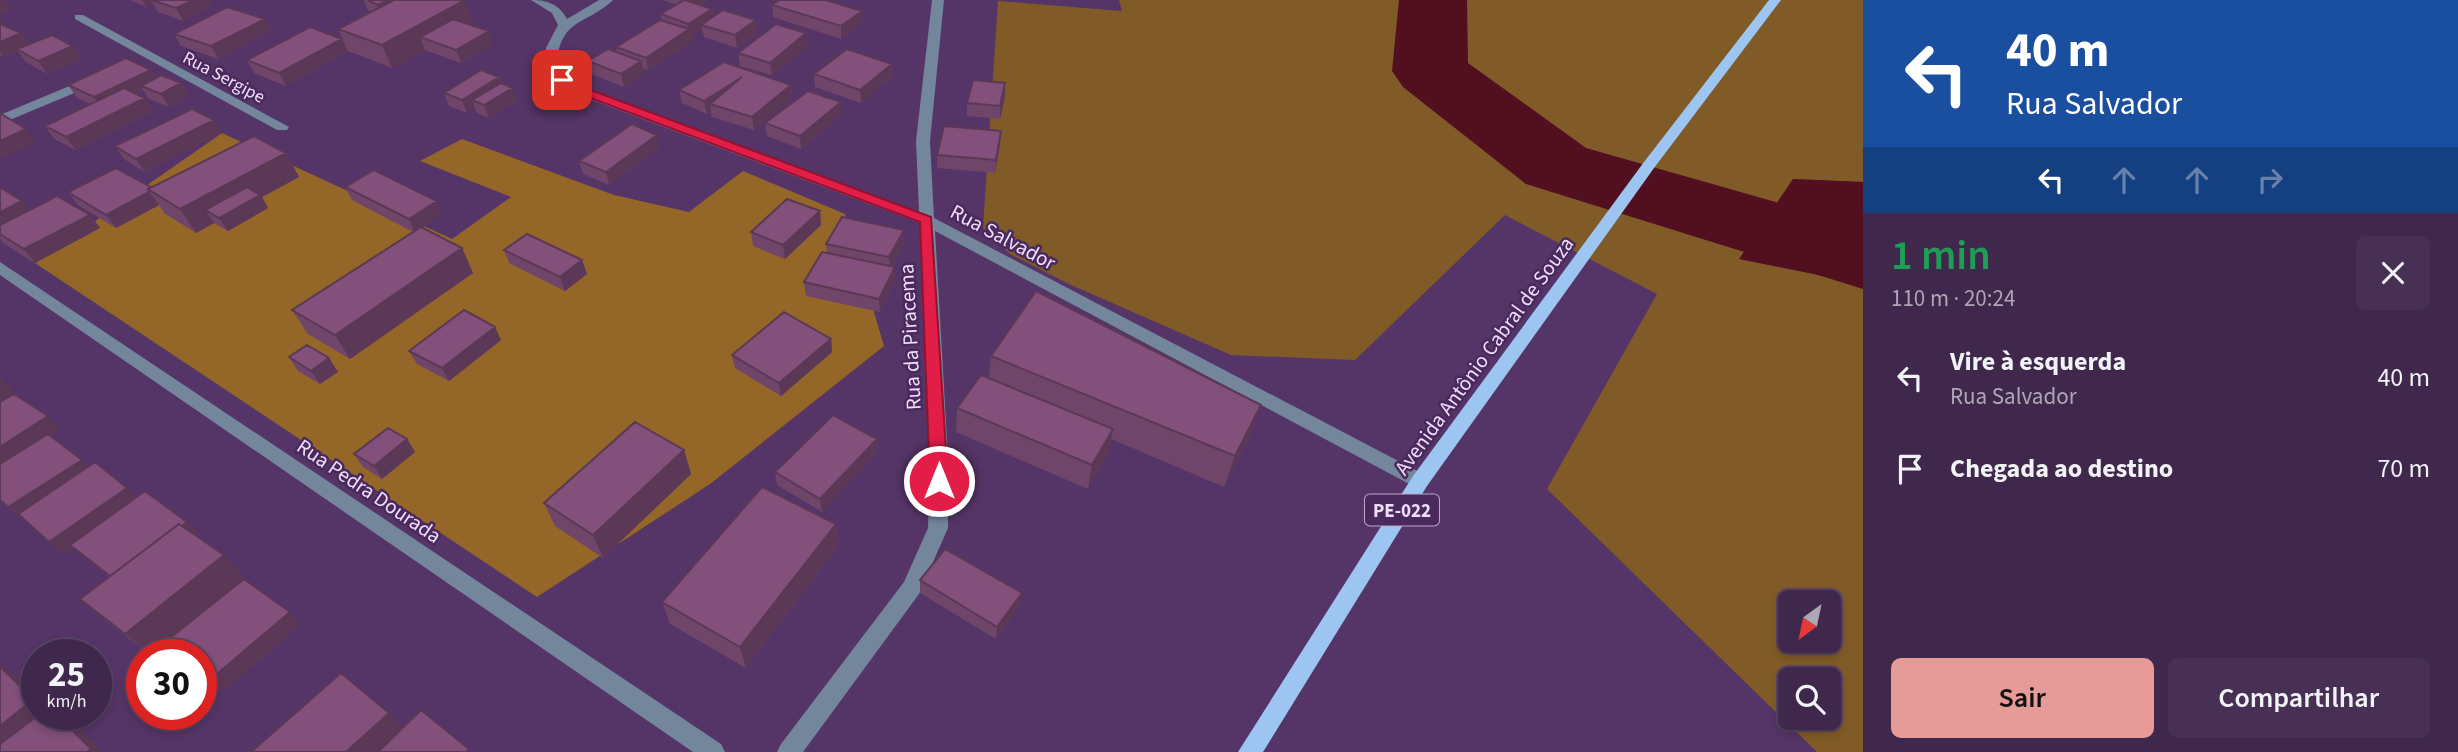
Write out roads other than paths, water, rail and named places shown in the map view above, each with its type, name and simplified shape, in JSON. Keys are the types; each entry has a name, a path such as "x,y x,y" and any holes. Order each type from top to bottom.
{"main road":[{"name":"Avenida Antônio Cabral de Souza","path":"1250,752 1420,481 1650,165 1775,0"}],"street":[{"path":"537,0 557,11 564,25 607,0"},
{"name":"Rua da Piracema","path":"789,752 912,588 938,528 939,457 923,141 938,0"},
{"name":"Rua Sergipe","path":"79,17 143,60 282,127"},
{"name":"Rua Salvador","path":"564,25 552,48 550,65 562,80 584,92 926,220 1420,481"},
{"path":"0,120 99,78"},
{"name":"Rua Pedra Dourada","path":"0,267 713,752"}],"waterway":[{"path":"1433,0 1430,71 1556,166 1863,258"}]}
